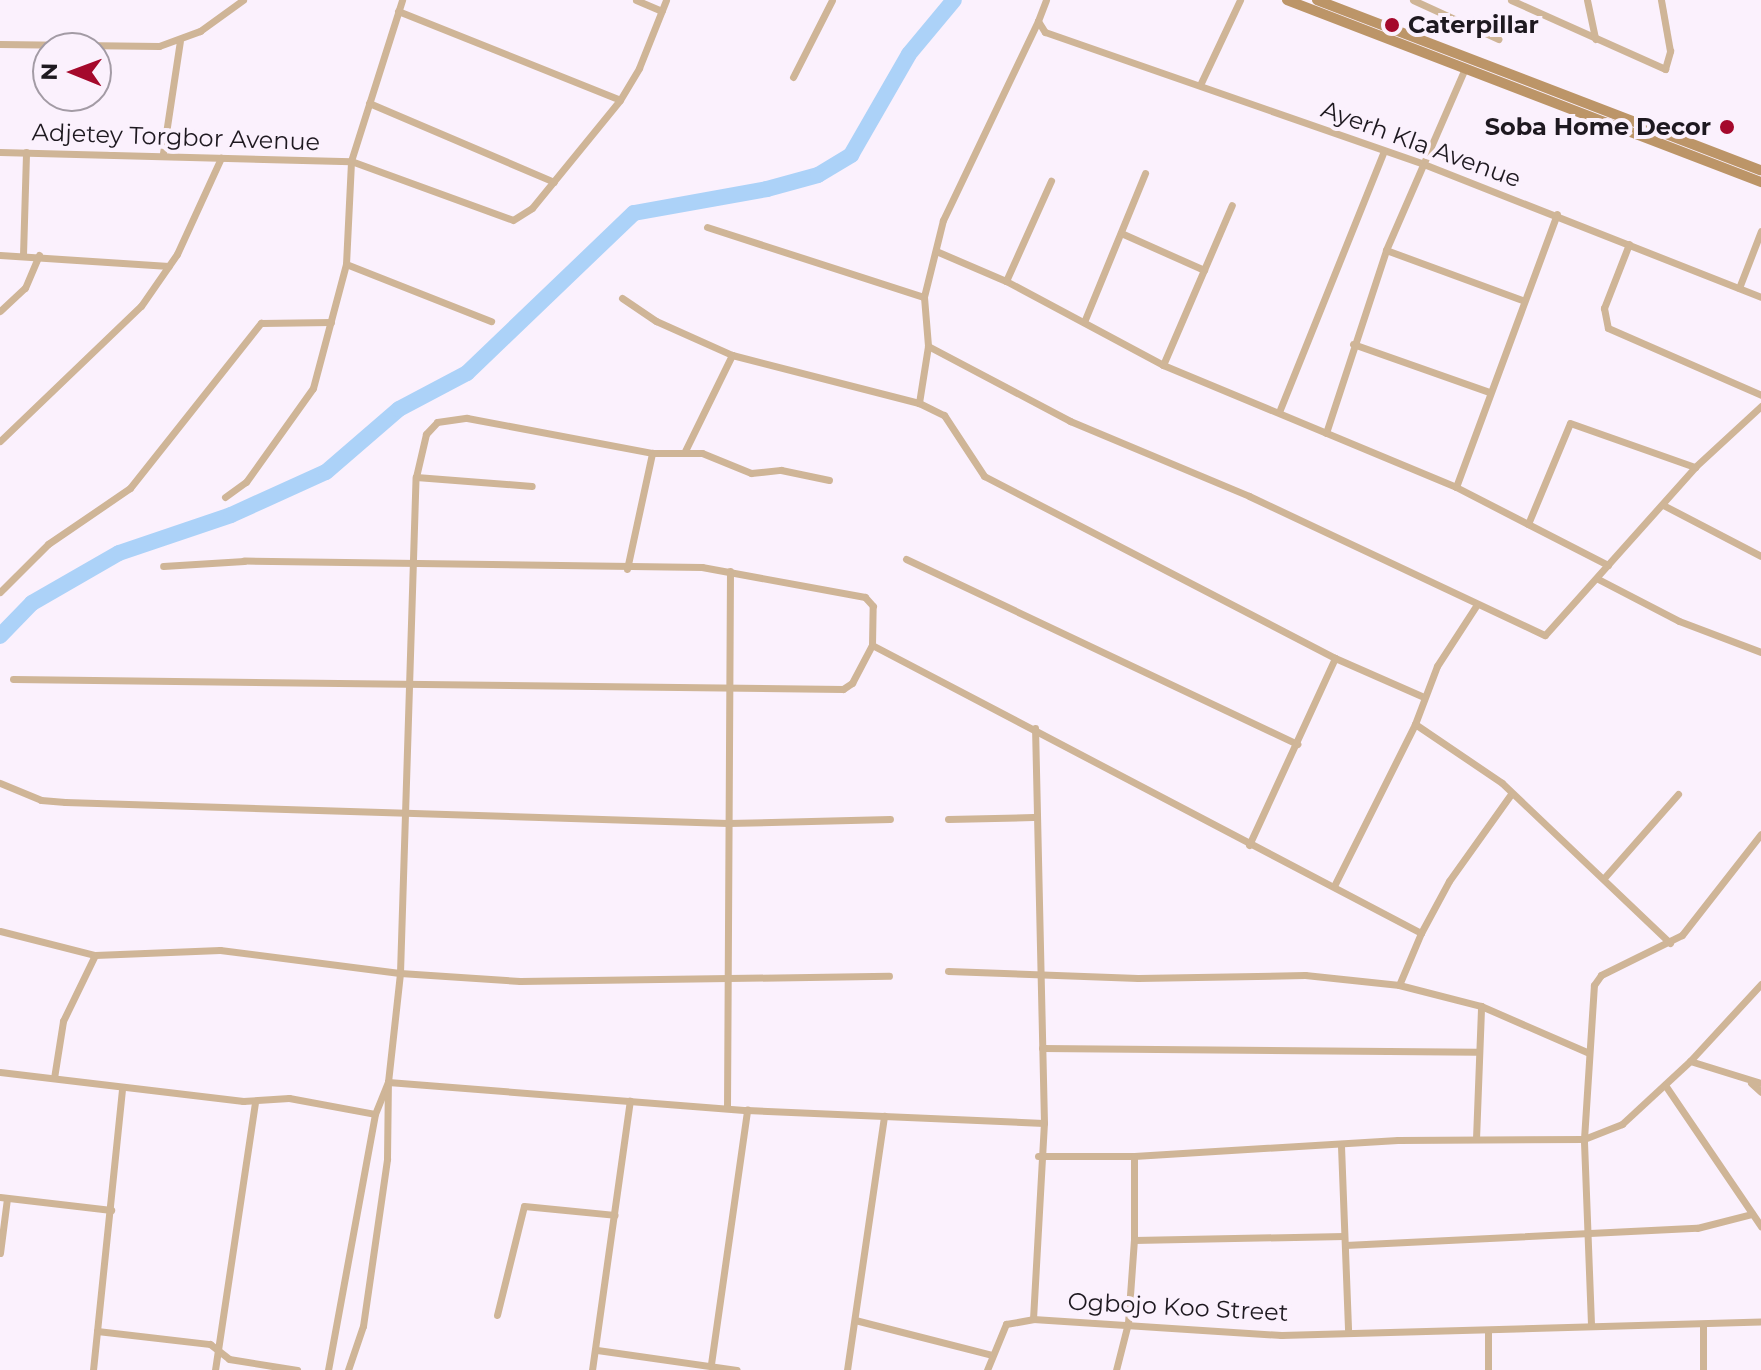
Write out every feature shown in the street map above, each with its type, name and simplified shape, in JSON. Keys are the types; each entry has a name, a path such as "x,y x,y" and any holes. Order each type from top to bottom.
{"main road":[{"path":"1287,0 1465,68 1705,154 1761,170"},
{"path":"1317,0 1705,154 1761,182"}],"street":[{"path":"0,44 140,48 180,41 243,0"},
{"path":"225,497 246,482 304,404 346,264 351,161 402,0"},
{"path":"636,0 662,11"},
{"path":"369,103 554,182 620,100 666,0"},
{"path":"793,77 832,0"},
{"path":"919,403 928,346 924,297 943,220 1046,0"},
{"path":"1200,85 1240,0"},
{"path":"1345,11 1351,0"},
{"path":"1413,0 1498,39"},
{"path":"1511,0 1668,69 1670,51 1661,0"},
{"path":"1587,0 1595,39"},
{"path":"398,11 620,100"},
{"name":"Ayerh Kla Avenue","path":"1038,21 1045,32 1063,39 1421,163 1557,214 1761,297"},
{"path":"163,153 180,41"},
{"path":"1326,433 1386,250 1421,163 1465,68"},
{"path":"1279,412 1384,151"},
{"name":"Adjetey Torgbor Avenue","path":"0,152 163,153 221,158 351,161 513,220 532,208 554,182"},
{"path":"23,255 26,152"},
{"path":"0,441 127,323 169,266 221,158"},
{"path":"1084,322 1145,173"},
{"path":"1006,281 1051,181"},
{"path":"1163,365 1232,205"},
{"path":"1456,487 1522,300 1557,214"},
{"path":"707,227 924,297"},
{"path":"1739,288 1761,231"},
{"path":"1121,233 1204,270"},
{"path":"1629,244 1604,308 1608,328 1761,395"},
{"path":"1386,250 1522,300"},
{"path":"936,251 1006,281 1163,365 1456,487 1608,565"},
{"path":"0,255 39,255 169,266"},
{"path":"0,311 25,288 39,255"},
{"path":"346,264 491,321"},
{"path":"622,298 656,321 732,355 919,403 944,415 984,476 1335,658 1424,697"},
{"path":"0,592 48,544 130,488 264,321 331,322"},
{"path":"1353,344 1489,392"},
{"path":"928,346 1070,421 1249,496 1476,606 1545,635 1695,467 1761,406"},
{"path":"685,451 732,355"},
{"path":"348,1370 363,1326 387,1159 388,1082 400,973 416,477 426,434 450,418 652,453 685,451 751,473 781,470 829,480"},
{"path":"1528,524 1570,423 1695,467"},
{"path":"627,569 652,453"},
{"path":"416,477 532,486"},
{"path":"1663,505 1761,556"},
{"path":"906,559 1298,744"},
{"path":"13,679 728,691 846,688 872,645 873,606 869,599 730,571 412,567 244,561 163,566"},
{"path":"727,1108 730,571"},
{"path":"1598,579 1679,621 1761,652"},
{"path":"1334,886 1415,724 1424,697 1476,606"},
{"path":"872,645 1421,933"},
{"path":"1249,845 1335,658"},
{"path":"1415,724 1493,776 1670,943"},
{"path":"1033,1319 1038,1156 1044,1123 1033,817 1035,728"},
{"path":"0,783 41,800 65,802 404,809 728,823 890,819"},
{"path":"1399,985 1421,933 1449,881 1511,794"},
{"path":"1604,878 1678,794"},
{"path":"948,819 1033,817"},
{"path":"1591,1324 1584,1139 1587,1052 1597,979 1682,935 1761,834"},
{"path":"0,931 95,955 220,950 400,973 529,981 889,976"},
{"path":"54,1078 63,1021 95,955"},
{"path":"948,971 1305,975 1399,985 1481,1006 1587,1052"},
{"path":"1038,1156 1134,1156 1228,1146 1584,1139 1622,1124 1690,1061 1761,984"},
{"path":"1476,1139 1481,1006"},
{"path":"1042,1048 1477,1052"},
{"path":"1690,1061 1751,1083 1761,1083"},
{"path":"0,1072 255,1101 289,1098 375,1114"},
{"path":"388,1082 747,1110 1044,1123"},
{"path":"328,1370 375,1114 388,1082"},
{"path":"1751,1083 1761,1092"},
{"path":"1665,1085 1761,1226"},
{"path":"93,1370 122,1088"},
{"path":"215,1370 255,1101"},
{"path":"592,1370 630,1101"},
{"path":"711,1364 747,1110"},
{"path":"847,1370 884,1116"},
{"path":"1341,1146 1348,1332"},
{"path":"1116,1370 1128,1323 1134,1240 1134,1156"},
{"path":"0,1253 4,1198 111,1210"},
{"path":"497,1315 524,1206 615,1215"},
{"path":"1134,1240 1345,1240 1697,1228 1752,1214"},
{"name":"Ogbojo Koo Street","path":"987,1370 1006,1324 1033,1319 1271,1335 1398,1330 1488,1332"},
{"path":"855,1320 992,1355"},
{"path":"1488,1370 1488,1332 1591,1324 1761,1322"},
{"path":"1703,1324 1703,1370"},
{"path":"97,1331 210,1344 229,1359 297,1370"},
{"path":"597,1350 737,1370"}],"waterway":[{"path":"0,636 32,603 119,553 231,515 326,472 399,409 467,373 634,213 767,189 818,175 851,155 909,54 954,0"}],"place":[{"name":"Caterpillar","path":"1392,25"},
{"name":"Soba Home Decor","path":"1727,127"}]}
